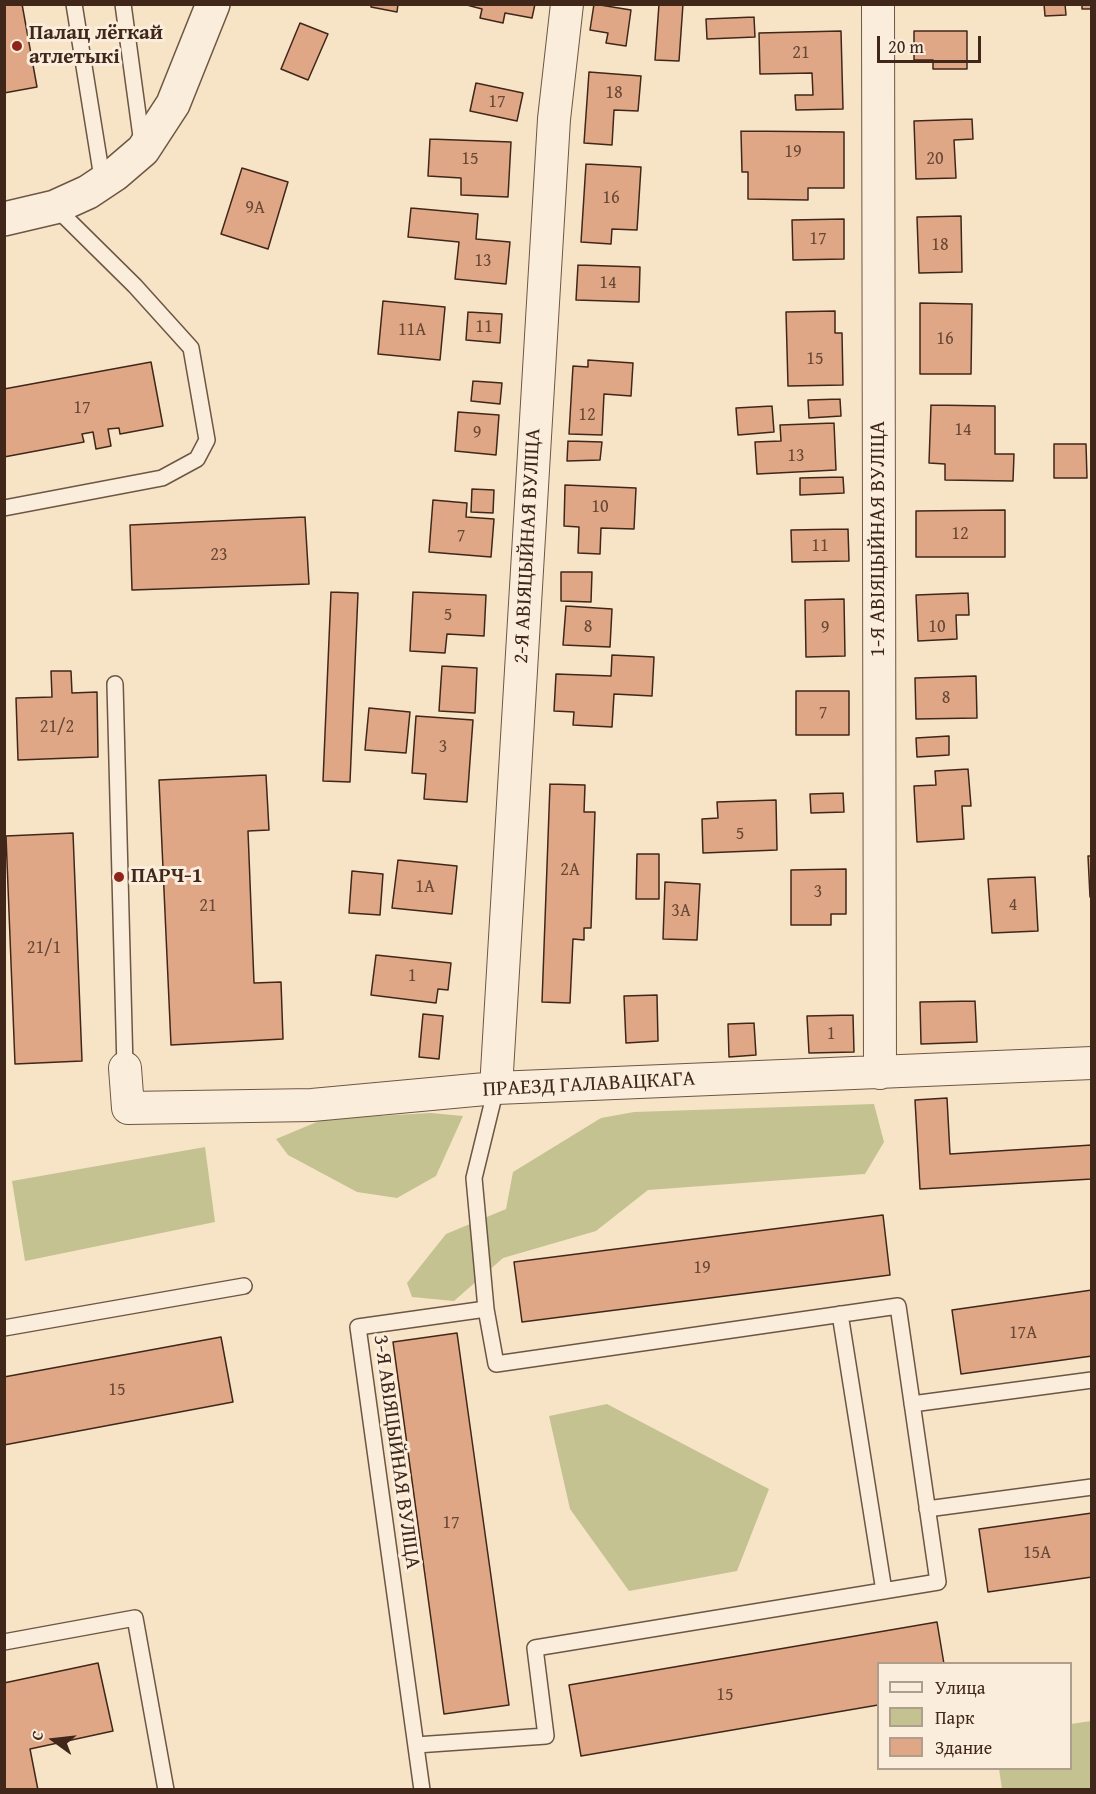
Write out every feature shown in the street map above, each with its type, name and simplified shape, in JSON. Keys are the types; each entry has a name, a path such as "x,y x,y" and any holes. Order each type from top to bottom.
{"street":[{"path":"4,219 55,207 103,184 143,150 173,104 213,4"},
{"name":"2-Я АВІЯЦЫЙНАЯ ВУЛІЦА","path":"496,1088 554,119 567,4"},
{"name":"1-Я АВІЯЦЫЙНАЯ ВУЛІЦА","path":"878,4 880,1073"},
{"name":"ПРАЕЗД ГАЛАВАЦКАГА","path":"125,1068 128,1108 312,1105 496,1088 1092,1063"}],"lane":[{"path":"74,4 103,184"},
{"path":"123,4 143,150"},
{"path":"4,508 162,478 197,459 207,440 191,348 135,286 55,207"},
{"path":"115,684 125,1068"},
{"path":"416,1745 546,1736 534,1648 938,1582 898,1306 496,1364 486,1309 474,1178 496,1088"},
{"path":"4,1328 244,1286"},
{"name":"3-Я АВІЯЦЫЙНАЯ ВУЛІЦА","path":"422,1790 358,1327 486,1309"},
{"path":"840,1314 884,1591"},
{"path":"912,1404 1092,1380"},
{"path":"927,1509 1092,1487"},
{"path":"4,1642 135,1618 166,1790"}],"green space":[{"path":"874,1104 884,1142 865,1174 648,1190 596,1231 503,1258 454,1301 412,1297 407,1283 446,1234 506,1209 513,1172 601,1118 634,1112"},
{"path":"431,1113 463,1116 436,1176 397,1198 357,1192 288,1155 276,1139 324,1119"},
{"path":"205,1147 215,1222 25,1261 12,1181"},
{"path":"607,1404 769,1489 737,1571 629,1591 570,1509 549,1416"},
{"path":"1091,1721 1091,1789 1002,1789 999,1770 1072,1770 1072,1724"}],"building":[{"name":"Палац лёгкай атлетыкі","path":"4,4 22,4 37,87 4,93"},
{"path":"371,4 398,4 397,12 371,7"},
{"path":"463,4 535,4 532,18 505,13 503,23 480,18 482,9"},
{"path":"594,4 631,10 626,46 606,43 608,33 590,30"},
{"path":"659,4 683,4 679,61 655,60"},
{"path":"1044,4 1065,4 1066,15 1045,16"},
{"path":"1082,4 1092,4 1092,9 1082,9"},
{"path":"754,17 755,37 707,39 706,19"},
{"path":"300,23 328,34 308,80 281,69"},
{"path":"841,31 843,109 796,110 795,95 813,95 812,73 760,74 759,33"},
{"path":"914,31 967,31 967,69 933,69 933,60 914,60"},
{"path":"589,72 641,76 638,111 614,110 612,145 584,143"},
{"path":"476,83 523,93 517,121 470,111"},
{"path":"972,119 973,139 954,140 956,178 916,179 914,121"},
{"path":"741,131 844,132 844,188 808,188 808,200 748,199 748,172 742,172"},
{"path":"430,139 511,142 508,197 461,195 461,178 428,176"},
{"path":"586,164 641,167 637,230 612,229 611,244 581,242"},
{"path":"242,168 288,182 268,249 221,234"},
{"path":"411,208 478,214 476,239 510,242 506,284 455,279 459,242 408,237"},
{"path":"961,216 962,272 919,273 917,217"},
{"path":"844,219 844,259 793,260 792,220"},
{"path":"578,265 640,267 639,302 576,300"},
{"path":"383,301 445,307 440,360 378,354"},
{"path":"920,303 972,304 971,374 920,374"},
{"path":"835,311 835,333 842,333 843,385 788,386 786,312"},
{"path":"468,312 502,314 500,343 466,340"},
{"path":"588,360 633,363 631,396 604,394 602,435 569,434 573,366 588,367"},
{"path":"151,362 163,426 120,434 119,428 108,429 111,446 96,449 93,432 82,434 84,442 4,457 4,389"},
{"path":"473,381 502,383 500,404 471,401"},
{"path":"840,399 841,416 809,418 808,400"},
{"path":"931,405 995,406 995,454 1014,454 1013,481 945,480 945,464 929,463"},
{"path":"772,406 774,432 738,435 736,408"},
{"path":"458,412 499,415 496,455 455,451"},
{"path":"834,423 836,470 757,474 755,442 781,441 780,425"},
{"path":"568,441 602,442 600,460 567,461"},
{"path":"1054,444 1086,444 1087,478 1054,478"},
{"path":"843,477 844,493 800,495 800,478"},
{"path":"565,485 636,488 634,529 601,528 600,554 578,553 579,527 564,526"},
{"path":"472,489 494,490 493,513 471,512"},
{"path":"433,500 467,503 466,517 494,519 491,557 429,552"},
{"path":"1005,510 1005,557 916,557 916,511"},
{"path":"305,517 309,584 132,590 130,525"},
{"path":"848,529 849,561 792,562 791,530"},
{"path":"561,572 592,572 591,602 561,601"},
{"path":"331,592 358,593 350,782 323,781"},
{"path":"413,592 486,595 484,636 447,634 445,653 410,651"},
{"path":"968,593 969,615 956,615 957,639 918,641 916,595"},
{"path":"844,599 845,656 806,657 805,600"},
{"path":"566,606 612,609 610,647 563,645"},
{"path":"612,655 654,657 652,696 614,694 612,727 573,725 574,712 554,711 556,674 611,676"},
{"path":"442,666 477,668 475,713 439,711"},
{"path":"51,671 71,671 72,693 97,692 98,757 18,760 16,698 52,697"},
{"path":"976,676 977,718 916,719 915,678"},
{"path":"796,691 849,691 849,735 796,735"},
{"path":"369,708 410,712 406,753 365,750"},
{"path":"416,716 473,720 467,802 424,799 426,774 412,773"},
{"path":"949,736 949,755 917,757 916,738"},
{"path":"968,769 971,806 962,806 964,839 917,842 914,786 936,785 935,771"},
{"path":"266,775 269,830 248,831 254,983 281,982 283,1039 171,1045 159,780"},
{"path":"550,784 585,785 584,812 595,812 591,928 584,928 584,940 573,939 570,1003 542,1002"},
{"path":"843,793 844,812 811,813 810,794"},
{"path":"776,800 777,850 703,853 702,819 718,818 717,802"},
{"path":"73,833 82,1061 15,1064 6,836"},
{"path":"637,854 659,854 659,899 636,899"},
{"path":"1088,856 1092,856 1092,897 1090,897"},
{"path":"398,860 457,866 452,914 392,908"},
{"path":"846,869 846,914 831,914 831,925 791,925 791,870"},
{"path":"352,871 383,874 380,915 349,913"},
{"path":"1035,877 1038,931 992,933 988,879"},
{"path":"665,882 700,884 697,940 663,939"},
{"path":"376,955 451,963 448,990 438,989 436,1003 371,995"},
{"path":"657,995 658,1041 626,1043 624,996"},
{"path":"975,1001 977,1042 921,1044 920,1002"},
{"path":"423,1014 443,1016 439,1059 419,1057"},
{"path":"853,1015 854,1052 809,1053 807,1016"},
{"path":"754,1023 756,1055 729,1057 728,1024"},
{"path":"947,1098 950,1154 1092,1145 1092,1179 920,1189 915,1100"},
{"path":"883,1215 890,1275 522,1322 514,1262"},
{"path":"1092,1290 1092,1356 961,1374 952,1310"},
{"path":"457,1333 509,1705 444,1714 393,1342"},
{"path":"221,1337 233,1402 4,1445 4,1377"},
{"path":"1092,1513 1092,1577 988,1592 979,1529"},
{"path":"937,1622 944,1662 877,1662 877,1705 581,1756 569,1685"},
{"path":"98,1663 113,1731 30,1749 38,1790 4,1790 4,1683"}],"place":[{"name":"Палац лёгкай атлетыкі","path":"17,46"},
{"name":"ПАРЧ-1","path":"119,877"}]}
